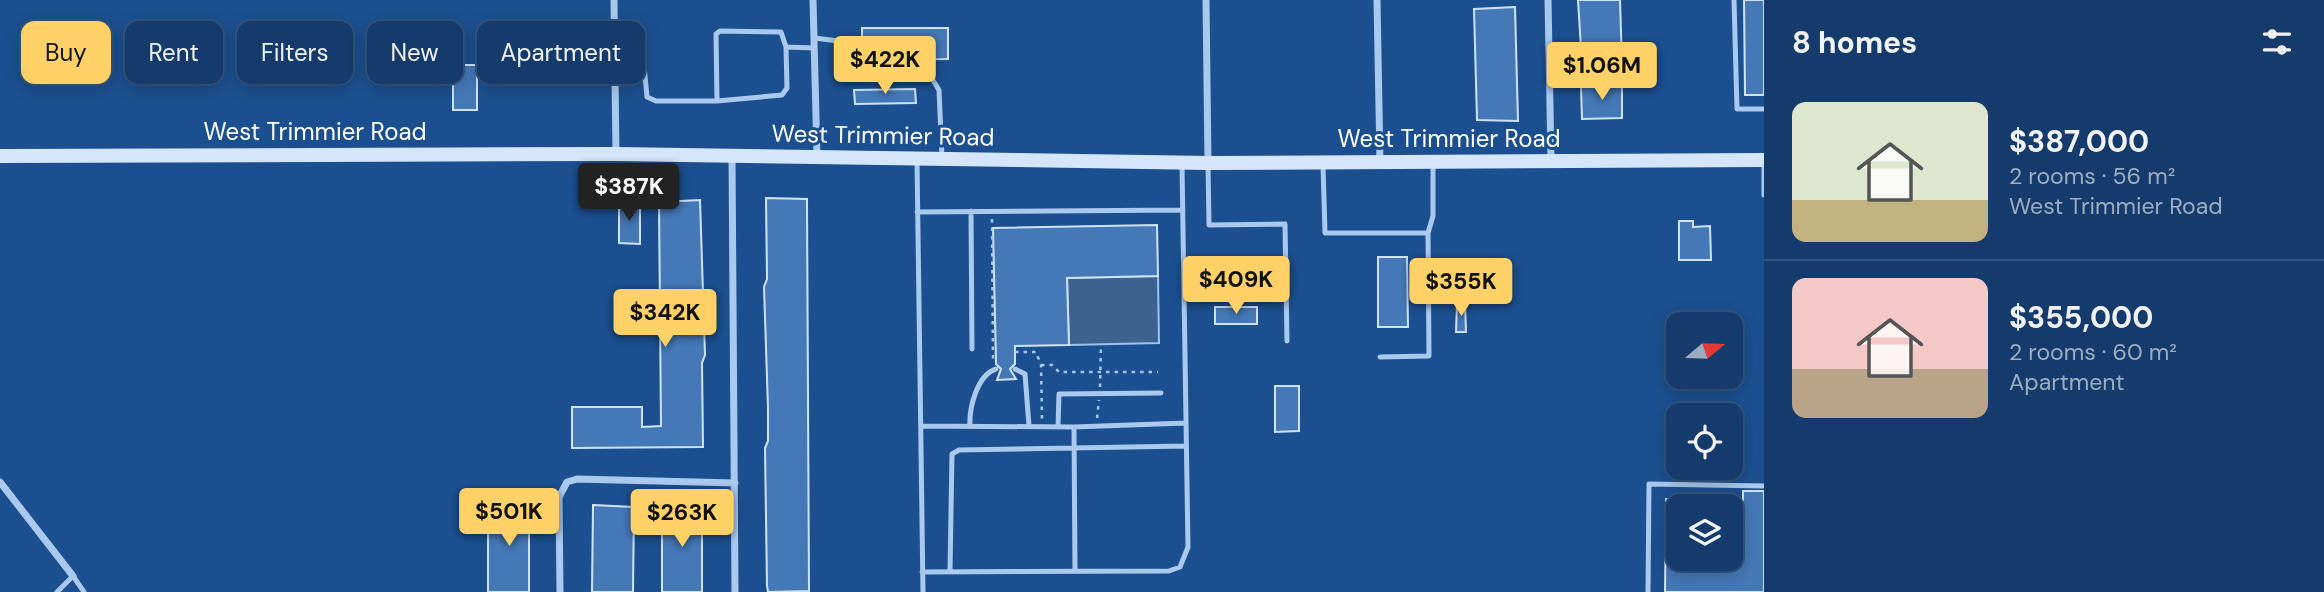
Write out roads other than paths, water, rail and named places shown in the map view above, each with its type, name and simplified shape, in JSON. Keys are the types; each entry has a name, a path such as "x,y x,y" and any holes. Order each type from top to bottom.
{"main road":[{"name":"West Trimmier Road","path":"0,156 616,154 1182,163 1764,160"}],"street":[{"path":"614,0 614,21"},
{"path":"813,0 817,156"},
{"path":"1206,0 1208,163"},
{"path":"1377,0 1380,160"},
{"path":"1548,0 1551,160"},
{"path":"615,84 616,154"},
{"path":"732,155 735,592"},
{"path":"560,592 559,497 566,482 577,479 735,483"},
{"path":"0,482 73,576"}],"lane":[{"path":"1734,0 1737,109 1764,109"},
{"path":"645,76 647,97 656,100 717,101 782,95 787,88 786,47 781,32 720,31 716,34 717,101"},
{"path":"814,38 839,41 853,68 863,76 931,77 939,90 943,160"},
{"path":"786,47 814,48"},
{"path":"917,160 923,592"},
{"path":"1380,357 1429,356 1428,233 1433,216 1433,160"},
{"path":"1764,160 1764,195"},
{"path":"1323,161 1325,233 1428,233"},
{"path":"922,572 1169,571 1180,567 1188,547 1182,163"},
{"path":"1208,163 1209,225 1285,223 1287,341"},
{"path":"917,212 1183,210"},
{"path":"971,211 972,349"},
{"path":"970,426 974,398 987,373 995,369"},
{"path":"1016,369 1025,374 1029,426"},
{"path":"1058,427 1059,394 1161,393"},
{"path":"922,426 1074,427 1186,424"},
{"path":"1074,427 1074,571"},
{"path":"950,571 952,454 959,450 1186,446"},
{"path":"1648,592 1649,484 1764,486"},
{"path":"57,592 73,576 85,592"}],"water":[{"path":"1158,276 1159,343 1069,345 1067,278"}]}
